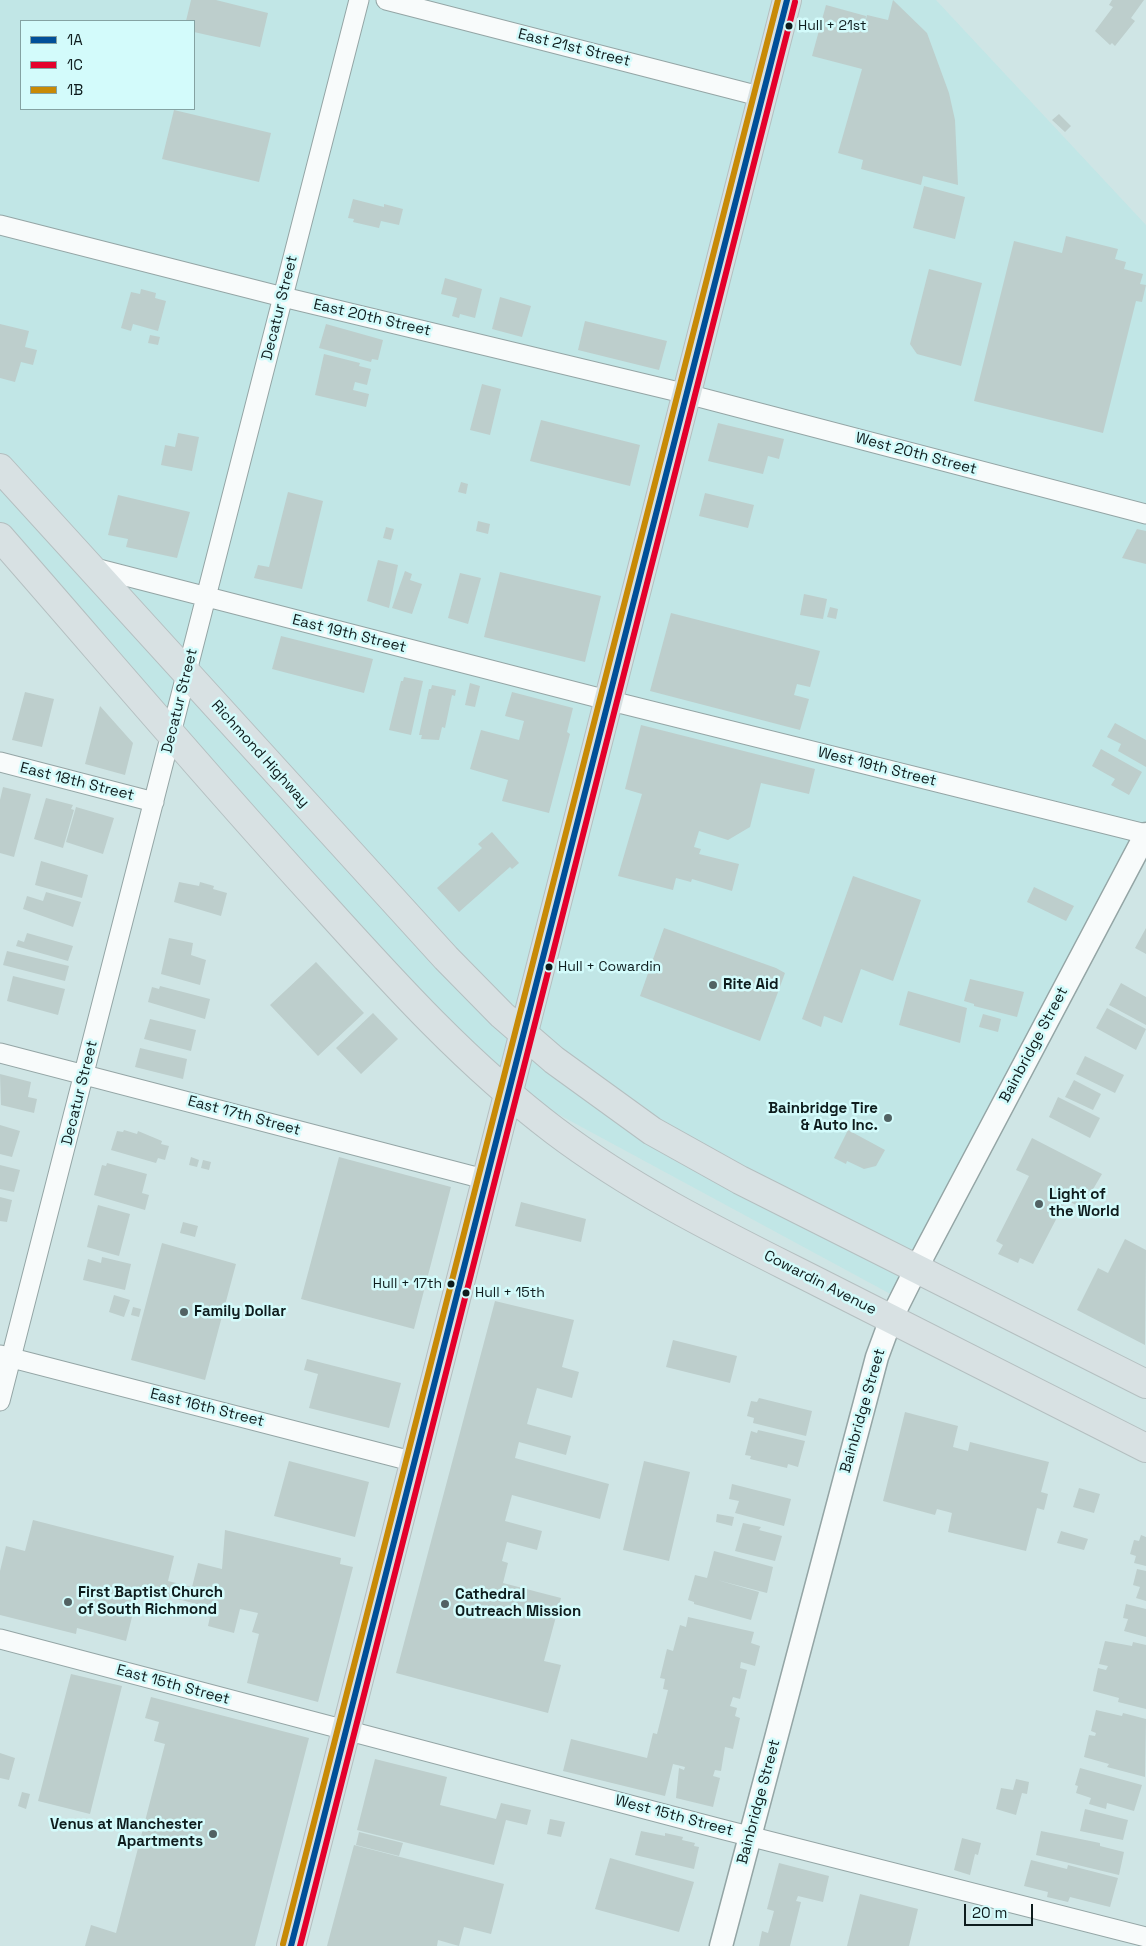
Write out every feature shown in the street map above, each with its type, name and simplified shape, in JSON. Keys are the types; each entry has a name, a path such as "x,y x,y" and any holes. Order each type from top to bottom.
{"main road":[{"path":"291,1946 510,1094 608,700 787,0"},
{"name":"Richmond Highway","path":"0,468 446,958 502,1015 525,1035"},
{"path":"0,537 172,736 419,1010 485,1074 510,1094"},
{"path":"525,1035 591,1089 652,1131 740,1180 1146,1384"},
{"name":"Cowardin Avenue","path":"510,1094 595,1160 662,1202 1146,1448"}],"street":[{"name":"Decatur Street","path":"0,1401 6,1356 85,1074 359,0"},
{"name":"East 21st Street","path":"386,0 763,97"},
{"name":"East 20th Street","path":"0,225 283,297 687,394"},
{"name":"West 20th Street","path":"687,394 1146,514"},
{"name":"East 19th Street","path":"91,567 608,700"},
{"name":"West 19th Street","path":"608,700 1146,834"},
{"name":"East 18th Street","path":"0,762 154,802"},
{"name":"Bainbridge Street","path":"721,1946 872,1371 892,1319 916,1269 1140,863 1146,834"},
{"name":"East 17th Street","path":"0,1053 488,1180"},
{"name":"East 16th Street","path":"6,1356 415,1462"},
{"name":"East 15th Street","path":"0,1639 347,1731"},
{"name":"West 15th Street","path":"347,1731 1146,1937"}],"shaded area":[{"path":"0,0 936,0 1146,225 1146,826 896,1297 491,1078 0,532"}],"building":[{"path":"191,0 216,0 268,13 260,47 195,32 195,20 186,20"},
{"path":"893,0 927,33 949,93 955,120 958,185 923,176 921,185 861,169 863,160 838,153 862,69 812,56 826,5 866,16 864,27 867,15 888,20"},
{"path":"1112,0 1144,0 1131,18 1135,21 1115,46 1112,43 1110,45 1095,31 1113,7 1109,5"},
{"path":"174,110 271,133 259,182 162,159"},
{"path":"1059,114 1071,126 1065,132 1052,120"},
{"path":"924,186 965,197 955,239 913,228"},
{"path":"353,199 384,207 384,204 403,209 399,225 381,221 379,228 353,222 354,219 348,218"},
{"path":"1066,236 1118,249 1115,259 1126,262 1124,269 1143,274 1140,284 1146,285 1142,302 1136,301 1103,433 974,401 1014,241 1062,253"},
{"path":"929,269 982,283 961,366 917,354 910,344"},
{"path":"445,278 482,289 475,318 460,314 459,318 452,316 457,298 441,294"},
{"path":"141,289 156,293 155,298 166,301 158,331 133,324 131,331 121,328 131,292 140,294"},
{"path":"500,297 531,306 522,337 492,329"},
{"path":"585,321 667,341 659,370 578,350"},
{"path":"0,324 29,331 25,347 37,350 33,365 21,362 15,382 0,378"},
{"path":"326,324 383,340 378,360 372,359 371,362 319,348"},
{"path":"150,335 160,337 158,345 148,343"},
{"path":"324,354 360,363 359,366 371,369 367,385 355,382 353,390 369,394 366,407 315,395"},
{"path":"482,384 501,389 490,435 470,430"},
{"path":"541,420 640,445 630,486 530,461"},
{"path":"718,423 784,439 779,459 768,456 763,474 708,461"},
{"path":"178,433 199,437 192,471 161,465 165,445 175,447"},
{"path":"461,482 468,484 466,494 458,492"},
{"path":"288,492 323,501 302,589 254,578 258,565 269,567"},
{"path":"705,493 754,505 748,528 699,516"},
{"path":"118,495 190,512 177,558 126,547 128,539 108,535"},
{"path":"478,521 490,524 488,534 476,531"},
{"path":"386,527 394,529 391,540 383,538"},
{"path":"1137,529 1146,531 1146,564 1122,558"},
{"path":"378,560 398,565 389,608 367,601"},
{"path":"405,571 412,574 410,580 422,584 412,614 392,608"},
{"path":"500,572 601,596 585,662 484,637"},
{"path":"460,573 481,578 468,624 448,618"},
{"path":"804,594 827,599 823,619 800,615"},
{"path":"830,607 838,609 836,619 827,617"},
{"path":"671,613 820,651 810,687 797,684 794,695 809,699 800,730 650,691"},
{"path":"281,636 373,659 364,693 272,669"},
{"path":"404,677 423,681 411,735 389,730 401,681 403,681"},
{"path":"470,683 480,686 475,707 465,705"},
{"path":"432,685 456,690 455,696 452,695 445,728 442,727 439,740 421,739 422,735 419,735 429,689 431,689"},
{"path":"25,692 54,699 42,747 12,740"},
{"path":"512,692 573,708 567,732 570,734 549,813 502,801 508,780 470,769 481,730 519,740 524,721 505,716"},
{"path":"100,706 133,743 125,775 85,764"},
{"path":"1115,723 1146,740 1146,767 1118,751 1121,744 1107,737"},
{"path":"641,725 815,769 809,794 761,783 750,827 728,840 699,831 694,847 701,849 699,854 739,864 732,891 692,879 691,882 676,878 673,890 618,876 642,794 625,789"},
{"path":"1101,749 1142,772 1129,795 1111,785 1115,779 1092,766"},
{"path":"3,787 31,794 14,857 0,853 0,800"},
{"path":"46,798 73,805 71,809 74,810 63,848 34,839"},
{"path":"76,807 114,818 103,854 66,842"},
{"path":"492,832 519,863 512,869 510,867 459,912 437,888 482,848 478,844"},
{"path":"41,861 88,875 82,898 35,885"},
{"path":"853,876 921,900 893,981 861,969 842,1023 824,1016 821,1027 802,1019"},
{"path":"179,882 199,886 200,882 214,886 213,889 227,893 221,916 174,902"},
{"path":"1034,887 1074,906 1066,921 1027,902"},
{"path":"46,892 81,902 73,927 23,909 27,896 43,901"},
{"name":"Rite Aid","path":"664,928 776,968 785,973 760,1041 640,996"},
{"path":"1146,928 1146,954 1135,948"},
{"path":"27,933 73,946 68,961 16,946 18,940 24,942"},
{"path":"169,938 193,943 191,955 206,960 200,985 161,974"},
{"path":"7,951 69,966 65,981 3,965"},
{"path":"316,962 364,1013 318,1056 270,1005"},
{"path":"13,976 65,989 58,1015 7,1001"},
{"path":"970,979 1024,992 1017,1017 974,1006 974,1004 964,1001"},
{"path":"1121,983 1146,997 1146,1025 1109,1005"},
{"path":"160,986 210,999 205,1019 148,1002 152,987 159,989"},
{"path":"908,991 967,1008 960,1043 899,1025"},
{"path":"1107,1008 1146,1029 1136,1050 1096,1028"},
{"path":"373,1013 398,1039 361,1074 336,1048"},
{"path":"983,1014 1001,1019 998,1032 979,1027"},
{"path":"150,1019 196,1030 191,1051 144,1039"},
{"path":"140,1048 187,1059 183,1079 135,1067"},
{"path":"1085,1056 1124,1075 1115,1093 1076,1074"},
{"path":"0,1074 31,1082 28,1097 37,1099 34,1113 1,1105"},
{"path":"1074,1080 1101,1094 1093,1110 1065,1097"},
{"path":"1058,1097 1100,1118 1090,1138 1049,1117"},
{"path":"0,1125 20,1131 12,1157 0,1154"},
{"path":"124,1130 137,1134 138,1131 162,1141 161,1144 169,1146 165,1160 158,1158 156,1163 111,1150 117,1131 123,1132"},
{"path":"848,1130 885,1150 876,1166 864,1169 847,1161 846,1164 834,1158"},
{"name":"Light of the World","path":"1032,1138 1102,1174 1082,1208 1066,1200 1033,1264 1020,1258 1018,1263 998,1254 1003,1245 996,1241 1029,1176 1016,1170"},
{"path":"191,1157 199,1160 197,1167 189,1165"},
{"path":"339,1157 451,1187 414,1329 301,1299"},
{"path":"203,1160 211,1162 209,1170 201,1168"},
{"path":"107,1163 147,1174 142,1193 149,1195 145,1210 94,1195 102,1165 106,1166"},
{"path":"0,1165 20,1170 14,1192 0,1189"},
{"path":"0,1197 12,1200 7,1222 0,1221"},
{"path":"521,1202 586,1219 581,1242 515,1226"},
{"path":"98,1205 130,1214 119,1256 87,1247"},
{"path":"183,1222 198,1226 195,1237 180,1233"},
{"path":"1125,1239 1146,1250 1145,1345 1077,1310 1098,1268 1108,1273"},
{"name":"Family Dollar","path":"162,1243 236,1264 205,1380 131,1360"},
{"path":"102,1257 131,1264 125,1290 83,1280 88,1259 101,1263"},
{"path":"114,1295 130,1300 124,1317 109,1312"},
{"path":"495,1301 574,1320 562,1367 579,1372 572,1398 537,1388 527,1424 571,1436 566,1455 519,1442 515,1458 609,1484 600,1519 512,1495 505,1521 542,1531 537,1550 507,1542 502,1561 508,1563 503,1583 561,1598 544,1661 561,1665 548,1713 396,1673"},
{"path":"133,1307 141,1309 139,1317 131,1315"},
{"path":"673,1340 737,1356 730,1383 666,1367"},
{"path":"307,1359 401,1383 389,1428 309,1408 318,1374 304,1370"},
{"path":"759,1398 812,1411 806,1436 753,1423 754,1418 747,1416 751,1401 757,1402"},
{"path":"905,1412 958,1426 953,1447 968,1451 970,1442 1049,1462 1041,1492 1048,1494 1044,1510 1037,1508 1026,1551 948,1532 952,1513 937,1509 935,1515 883,1501"},
{"path":"758,1430 805,1441 798,1467 788,1464 787,1468 750,1459 751,1456 745,1455 751,1431 757,1433"},
{"path":"289,1461 369,1482 355,1537 274,1516"},
{"path":"644,1461 690,1472 669,1561 623,1550"},
{"path":"732,1484 791,1499 784,1526 735,1513 739,1501 729,1499"},
{"path":"1079,1488 1100,1494 1094,1513 1073,1507"},
{"path":"717,1514 734,1517 732,1526 716,1522"},
{"path":"33,1520 174,1556 168,1581 192,1587 198,1563 222,1569 225,1530 341,1558 340,1564 353,1567 318,1702 247,1683 259,1634 252,1632 258,1613 240,1609 234,1633 208,1626 212,1608 139,1589 126,1641 77,1628 76,1634 0,1615 0,1571 6,1546 25,1551"},
{"path":"743,1523 761,1527 759,1530 782,1536 775,1561 735,1551"},
{"path":"1061,1531 1088,1539 1084,1550 1057,1543"},
{"path":"1141,1535 1146,1537 1146,1566 1134,1563 1136,1556 1130,1554 1134,1540 1139,1541"},
{"path":"714,1551 773,1567 767,1593 717,1580 759,1592 751,1620 694,1604 694,1602 688,1600 695,1575 707,1578"},
{"path":"1137,1569 1146,1571 1146,1601 1136,1598 1140,1587 1133,1585"},
{"path":"1126,1604 1146,1609 1146,1637 1124,1631 1128,1619 1123,1618"},
{"path":"688,1617 754,1632 751,1643 760,1646 755,1666 741,1662 740,1668 747,1670 740,1699 733,1697 730,1706 737,1708 735,1716 740,1718 733,1749 725,1747 721,1771 715,1770 713,1776 720,1778 713,1807 676,1798 679,1768 684,1770 685,1767 673,1764 665,1796 563,1771 571,1739 647,1758 653,1733 657,1734 668,1690 663,1689 665,1679 660,1678 667,1649 673,1651 680,1625 686,1627"},
{"path":"1105,1641 1132,1646 1133,1642 1146,1645 1146,1709 1118,1702 1119,1698 1093,1691 1098,1668 1106,1670 1108,1666 1099,1664"},
{"path":"71,1674 122,1686 90,1814 38,1801"},
{"name":"Venus at Manchester Apartments","path":"151,1697 309,1738 255,1946 85,1946 91,1925 116,1933 165,1744 154,1741 159,1722 145,1718"},
{"path":"1096,1710 1122,1716 1123,1713 1146,1719 1145,1777 1107,1767 1109,1764 1084,1757 1089,1735 1095,1736 1096,1733 1091,1731"},
{"path":"0,1753 15,1758 9,1780 0,1778"},
{"path":"375,1759 447,1777 440,1805 496,1819 501,1803 531,1810 527,1825 506,1820 494,1865 357,1830"},
{"path":"1080,1768 1142,1785 1134,1811 1107,1803 1106,1809 1089,1804 1091,1798 1076,1793 1078,1786 1075,1785"},
{"path":"1016,1779 1029,1782 1027,1794 1022,1793 1016,1815 996,1809 1001,1788 1013,1790"},
{"path":"22,1792 30,1794 26,1809 18,1806"},
{"path":"1085,1809 1128,1820 1123,1840 1080,1831"},
{"path":"550,1819 565,1822 561,1837 547,1834"},
{"path":"641,1831 665,1836 665,1833 683,1837 682,1840 695,1843 694,1846 699,1847 694,1869 635,1855"},
{"path":"1041,1831 1100,1843 1100,1846 1124,1852 1119,1875 1036,1855"},
{"path":"359,1832 403,1843 399,1856 356,1845"},
{"path":"962,1838 981,1843 978,1855 975,1854 970,1875 954,1870"},
{"path":"354,1845 504,1884 491,1934 464,1927 459,1946 438,1940 437,1946 327,1946"},
{"path":"610,1858 694,1882 679,1932 595,1909"},
{"path":"1031,1860 1067,1869 1068,1865 1118,1878 1110,1907 1070,1897 1068,1902 1047,1897 1048,1892 1024,1886"},
{"path":"779,1863 829,1876 823,1902 798,1896 796,1901 801,1902 790,1946 759,1946 762,1931 768,1933 774,1911 767,1909"},
{"path":"860,1894 918,1909 909,1946 847,1946"}],"transit line":[{"name":"1B","path":"283,1944 778,0"},
{"name":"1A","path":"291,1946 787,0"},
{"name":"1C","path":"300,1946 795,2"}],"place":[{"name":"Hull + 21st","path":"789,26"},
{"name":"Hull + Cowardin","path":"549,967"},
{"name":"Rite Aid","path":"713,985"},
{"name":"Bainbridge Tire & Auto Inc.","path":"888,1118"},
{"name":"Light of the World","path":"1039,1204"},
{"name":"Hull + 17th","path":"451,1284"},
{"name":"Hull + 15th","path":"466,1293"},
{"name":"Family Dollar","path":"184,1312"},
{"name":"First Baptist Church of South Richmond","path":"68,1602"},
{"name":"Cathedral Outreach Mission","path":"445,1604"},
{"name":"Venus at Manchester Apartments","path":"213,1834"}]}
